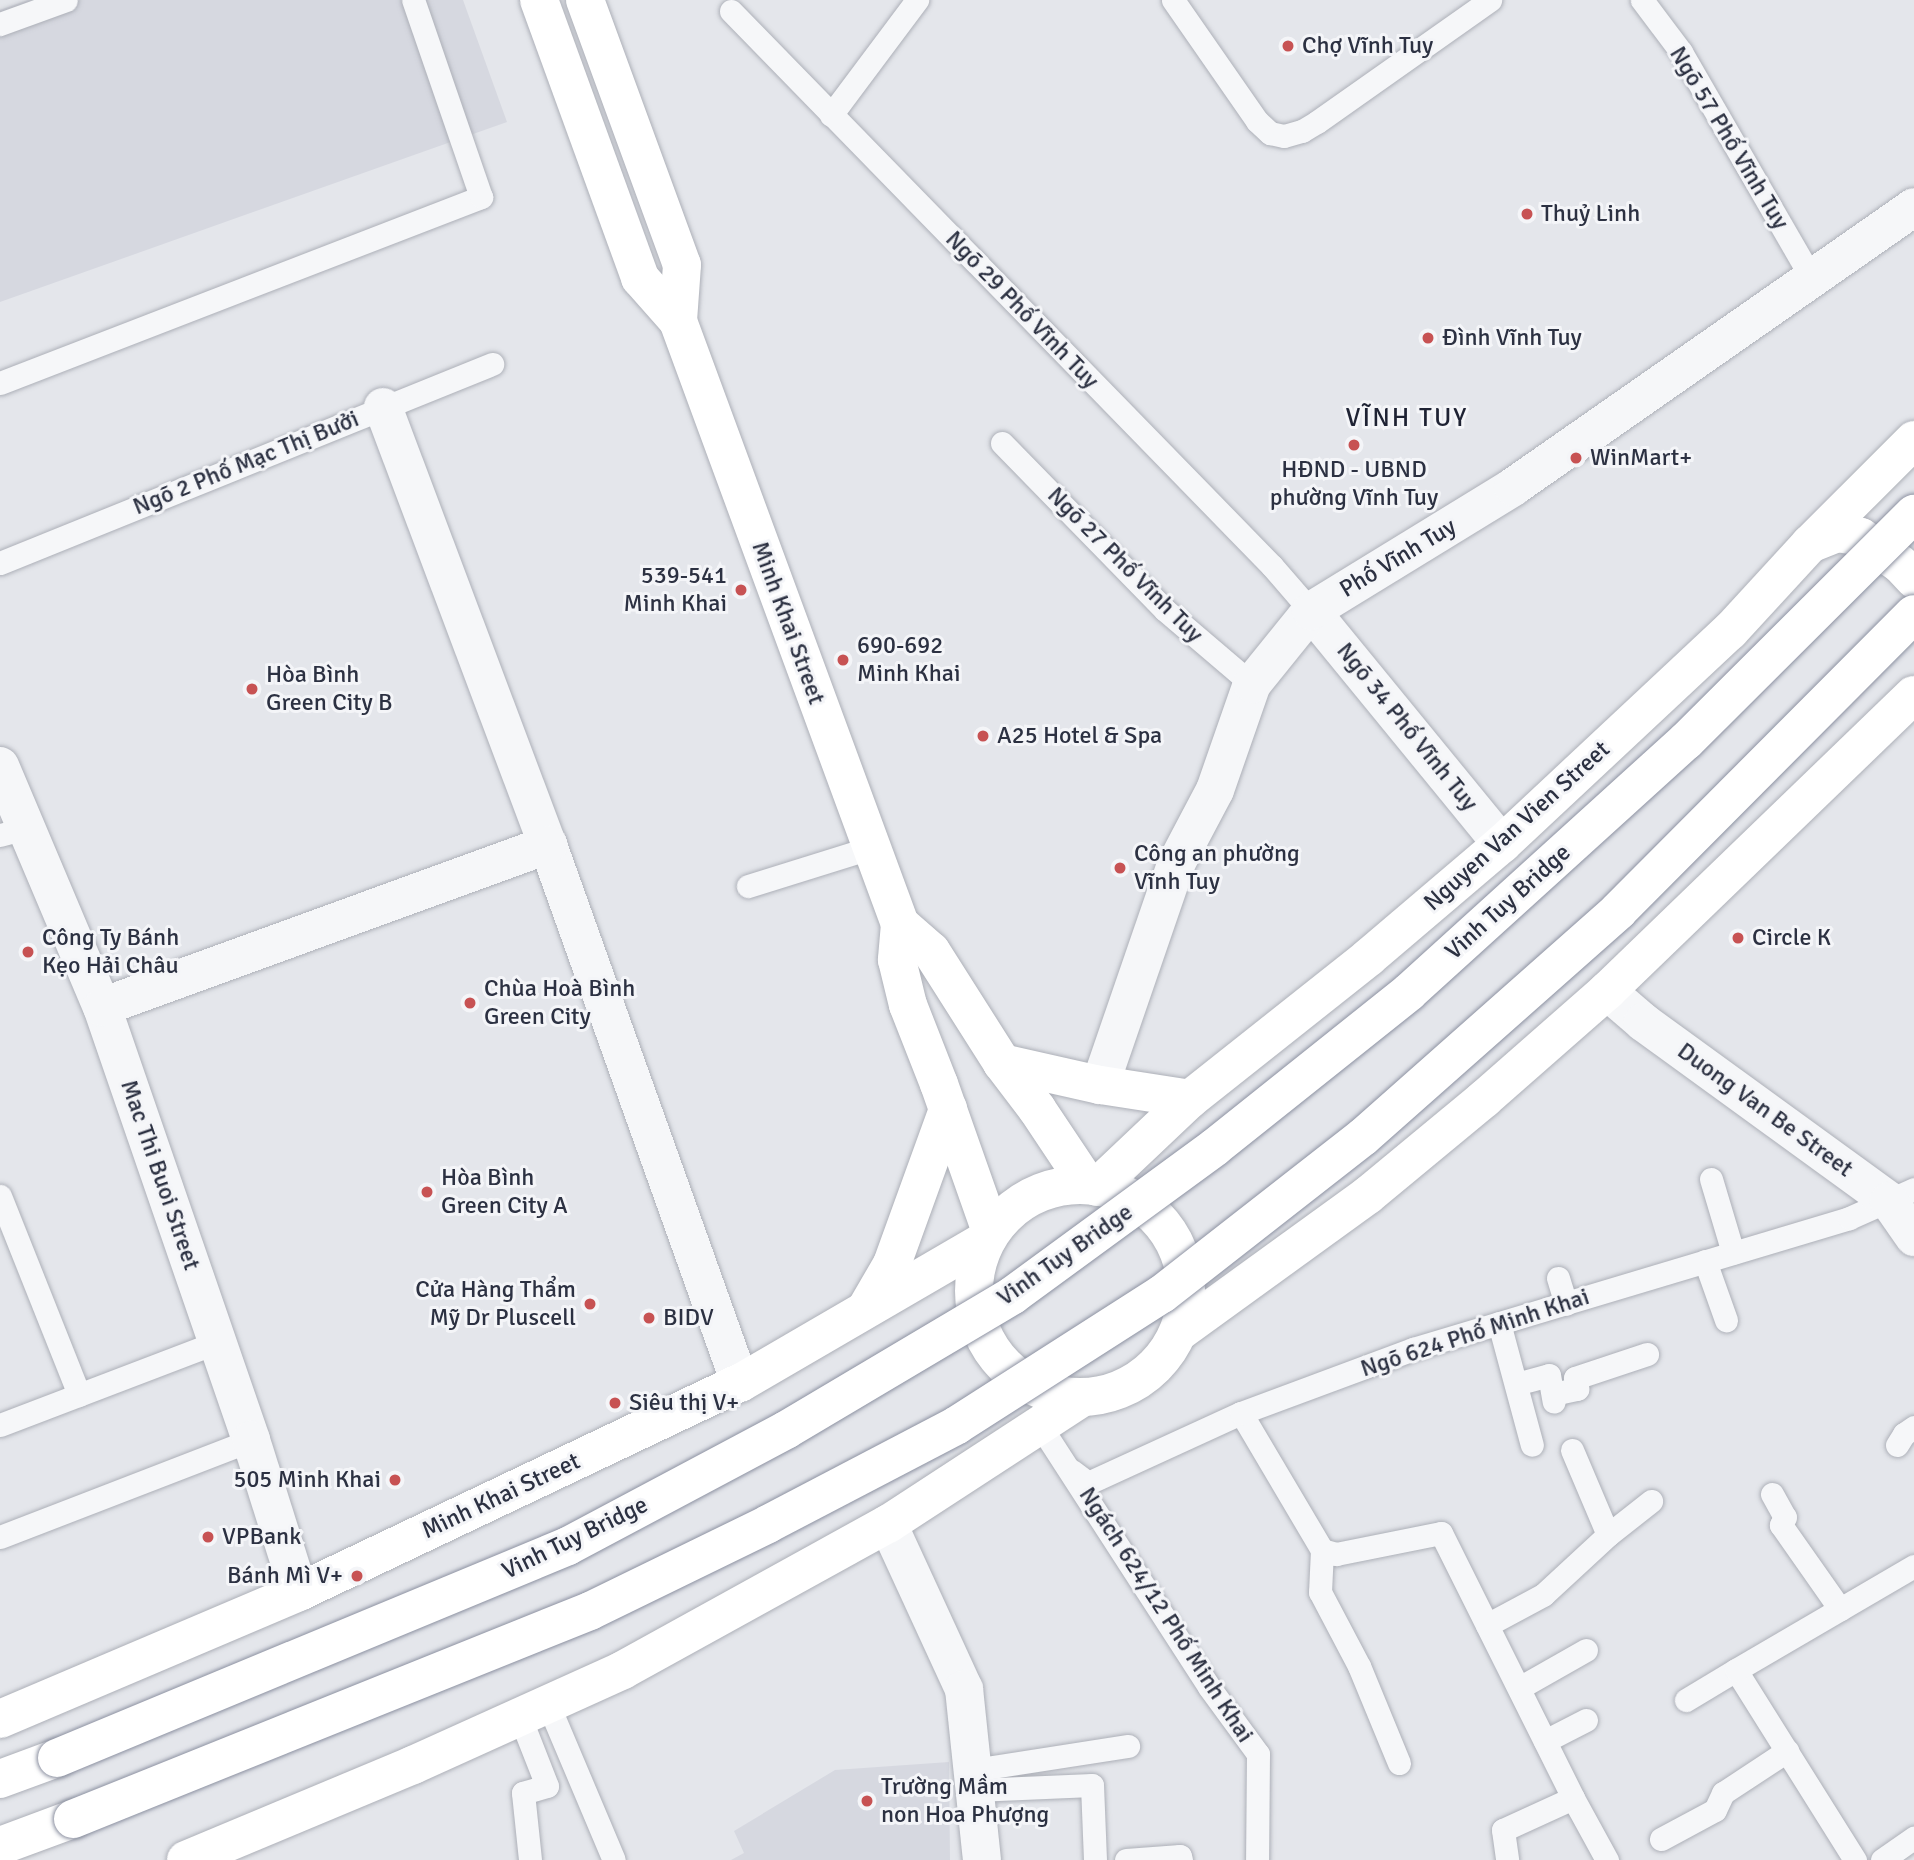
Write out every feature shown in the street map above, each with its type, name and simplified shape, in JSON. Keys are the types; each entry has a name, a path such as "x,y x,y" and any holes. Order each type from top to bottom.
{"main road":[{"name":"Minh Khai Street","path":"0,1719 299,1592 740,1383 989,1236 948,1109 908,1005 897,960 900,924 678,321 640,278 539,0"},
{"name":"Minh Khai Street","path":"585,0 682,265 678,321"},
{"name":"Nguyen Van Vien Street","path":"1092,1185 1190,1099 1348,974 1502,844 1730,631 1810,544 1914,440"},
{"name":"Vinh Tuy Bridge","path":"0,1780 568,1546 786,1430 1013,1295 1215,1147 1409,992 1686,741 1914,514"},
{"path":"1810,544 1838,533 1861,537 1900,564 1914,579"},
{"path":"0,1846 74,1819 590,1611 768,1524 957,1425 1163,1294 1363,1137 1618,911 1914,614"},
{"path":"1179,1332 1368,1195 1607,991 1914,695"},
{"name":"Minh Khai Street","path":"900,924 931,951 1002,1063 1092,1185"},
{"path":"1002,1063 1100,1084 1190,1099"},
{"path":"867,1307 892,1264 948,1109"},
{"path":"1092,1185 1123,1193 1153,1213 1176,1242 1188,1268 1189,1289 1179,1332 1171,1348 1146,1375 1114,1392 1081,1398 1047,1392 1017,1377 992,1352 977,1322 972,1289 979,1255 989,1236 1020,1202 1050,1188 1092,1185"},
{"path":"186,1860 623,1670 888,1524 1081,1398"},
{"path":"0,1764 57,1758"},
{"path":"18,1860 74,1819"}],"street":[{"name":"Phố Vĩnh Tuy","path":"1100,1084 1177,862 1215,790 1252,684 1311,611 1513,487 1914,207"},
{"path":"383,407 548,845 740,1383"},
{"name":"Ngõ 34 Phố Vĩnh Tuy","path":"1311,611 1502,844"},
{"name":"Mac Thi Buoi Street","path":"0,766 13,831 102,1007 218,1342 299,1592"},
{"path":"102,1007 548,845"},
{"name":"Duong Van Be Street","path":"1607,991 1643,1022 1902,1195 1914,1237"},
{"path":"888,1524 964,1689 982,1860"}],"lane":[{"path":"0,24 66,0"},
{"path":"0,383 481,197 413,0"},
{"path":"831,115 917,0"},
{"path":"1173,0 1256,121 1270,133 1284,136 1303,131 1317,122 1490,0"},
{"name":"Ngõ 57 Phố Vĩnh Tuy","path":"1642,0 1681,52 1812,279"},
{"name":"Ngõ 29 Phố Vĩnh Tuy","path":"731,11 1272,566 1311,611"},
{"name":"Ngõ 2 Phố Mạc Thị Bưởi","path":"0,563 492,364"},
{"name":"Ngõ 27 Phố Vĩnh Tuy","path":"1002,443 1165,610 1252,684"},
{"path":"748,886 870,848"},
{"path":"1711,1179 1733,1253"},
{"path":"0,1195 11,1253 79,1395"},
{"name":"Ngõ 624 Phố Minh Khai","path":"1072,1471 1088,1483 1241,1413 1413,1349 1849,1217 1902,1195"},
{"path":"1705,1261 1726,1320"},
{"path":"1558,1278 1566,1304"},
{"path":"1499,1323 1532,1444"},
{"path":"0,1425 218,1342"},
{"path":"1516,1384 1549,1375 1553,1398 1577,1389 1575,1378 1647,1354"},
{"path":"1241,1413 1322,1550 1321,1592 1359,1666 1399,1763"},
{"name":"Ngách 624/12 Phố Minh Khai","path":"1039,1423 1209,1687 1258,1754 1257,1860"},
{"path":"1897,1445 1904,1434 1914,1427"},
{"path":"0,1537 251,1440"},
{"path":"1572,1450 1608,1535"},
{"path":"1772,1494 1785,1517 1781,1525 1840,1609"},
{"path":"1487,1625 1543,1595 1608,1535 1651,1501"},
{"path":"1322,1550 1336,1554 1441,1533 1573,1798 1607,1860"},
{"path":"1686,1700 1914,1566"},
{"path":"1518,1688 1586,1650"},
{"path":"1736,1670 1855,1860"},
{"path":"530,1860 523,1793 547,1786 534,1710"},
{"path":"534,1710 614,1860"},
{"path":"1545,1741 1587,1720"},
{"path":"974,1780 1128,1746"},
{"path":"1661,1839 1715,1810 1723,1793 1787,1751"},
{"path":"974,1780 1092,1785 1095,1860"},
{"path":"1507,1860 1503,1830 1573,1798"},
{"path":"1882,1860 1914,1838"},
{"path":"1126,1860 1181,1856 1181,1860"}],"shaded area":[{"path":"28,0 463,0 507,122 0,302 0,10"},
{"name":"Trường Mầm non Hoa Phượng","path":"949,1762 950,1860 731,1860 744,1853 734,1831 835,1770"}],"place":[{"name":"Chợ Vĩnh Tuy","path":"1288,46"},
{"name":"Thuỷ Linh","path":"1527,214"},
{"name":"Đình Vĩnh Tuy","path":"1428,338"},
{"name":"HĐND - UBND phường Vĩnh Tuy","path":"1354,445"},
{"name":"WinMart+","path":"1576,458"},
{"name":"539-541 Minh Khai","path":"741,590"},
{"name":"690-692 Minh Khai","path":"843,660"},
{"name":"Hòa Bình Green City B","path":"252,689"},
{"name":"A25 Hotel & Spa","path":"983,736"},
{"name":"Công an phường Vĩnh Tuy","path":"1120,868"},
{"name":"Circle K","path":"1738,938"},
{"name":"Công Ty Bánh Kẹo Hải Châu","path":"28,952"},
{"name":"Chùa Hoà Bình Green City","path":"470,1003"},
{"name":"Hòa Bình Green City A","path":"427,1192"},
{"name":"Cửa Hàng Thẩm Mỹ Dr Pluscell","path":"590,1304"},
{"name":"BIDV","path":"649,1318"},
{"name":"Siêu thị V+","path":"615,1403"},
{"name":"505 Minh Khai","path":"395,1480"},
{"name":"VPBank","path":"208,1537"},
{"name":"Bánh Mì V+","path":"357,1576"},
{"name":"Trường Mầm non Hoa Phượng","path":"867,1801"}],"district":[{"name":"VĨNH TUY","path":"1407,419"}]}
